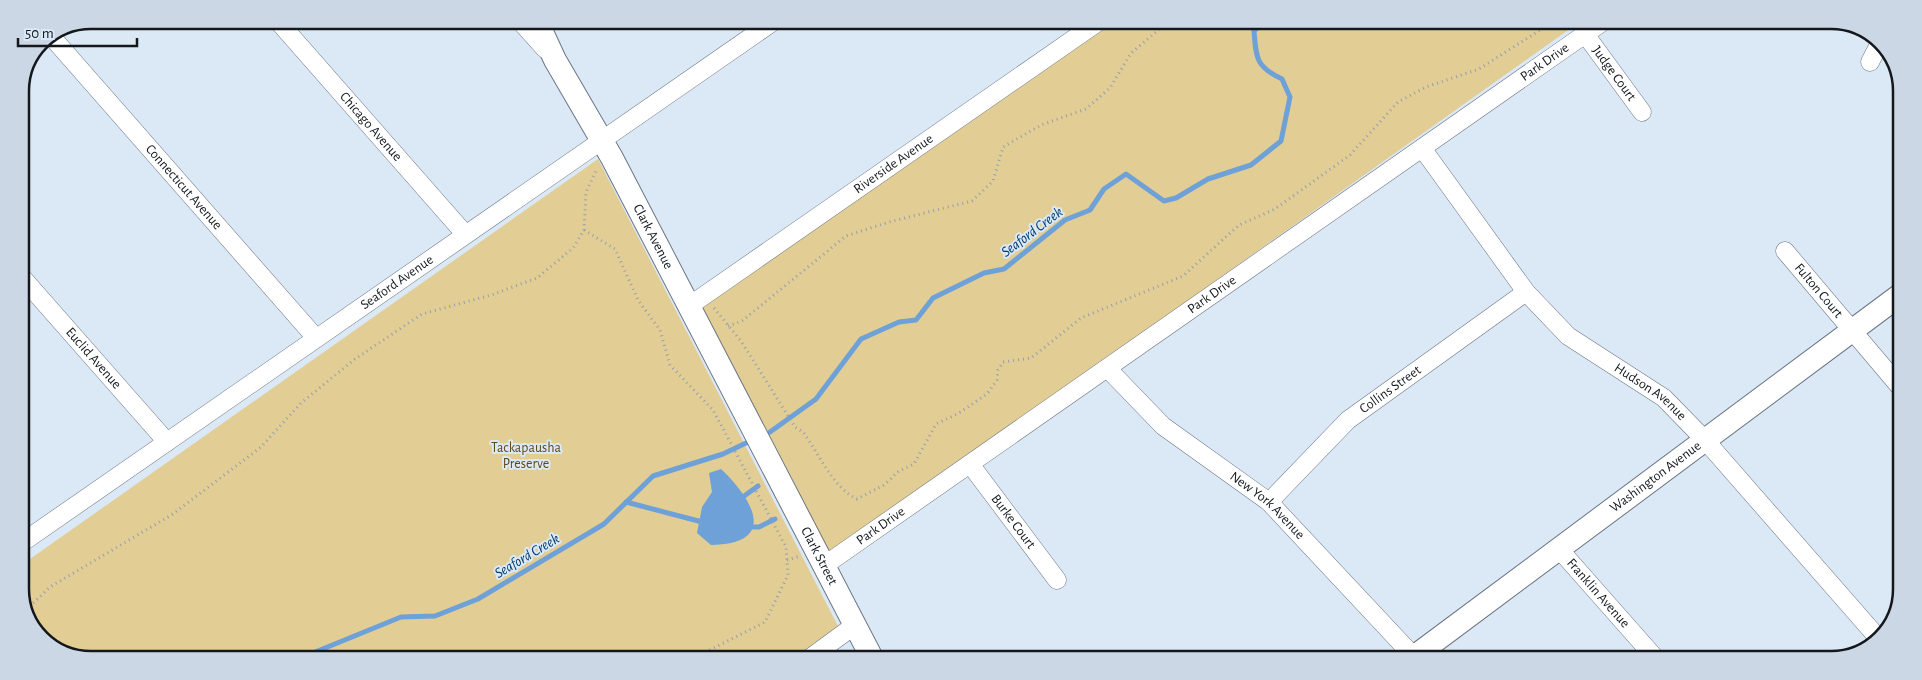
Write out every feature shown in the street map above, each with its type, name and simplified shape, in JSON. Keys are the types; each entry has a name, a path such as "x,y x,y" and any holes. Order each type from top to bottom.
{"street":[{"name":"Chicago Avenue","path":"285,29 466,234"},
{"path":"527,29 555,60"},
{"name":"Clark Avenue","path":"541,29 555,60 604,141 766,453"},
{"name":"Seaford Avenue","path":"29,538 466,234 604,141 759,29"},
{"name":"Riverside Avenue","path":"690,306 1088,29"},
{"name":"Park Drive","path":"825,565 1592,29"},
{"name":"Judge Court","path":"1585,34 1642,112"},
{"name":"Connecticut Avenue","path":"55,40 316,338"},
{"path":"1870,62 1877,49"},
{"name":"Hudson Avenue","path":"1422,148 1526,292 1568,336 1664,398 1705,440 1875,633"},
{"name":"Fulton Court","path":"1785,251 1893,378"},
{"name":"Euclid Avenue","path":"29,285 167,442"},
{"name":"Collins Street","path":"1269,502 1348,420 1526,292"},
{"name":"Washington Avenue","path":"1423,651 1893,299"},
{"name":"New York Avenue","path":"1107,368 1163,426 1269,502 1407,651"},
{"name":"Clark Street","path":"766,453 868,651"},
{"name":"Burke Court","path":"970,464 1057,580"},
{"name":"Franklin Avenue","path":"1559,549 1649,651"},
{"path":"820,651 855,625"}],"path":[{"path":"728,326 742,321 846,236 889,222 972,201 993,181 1003,147 1041,125 1086,108 1110,88 1131,53 1160,29"},
{"path":"714,308 795,427 803,432 848,495 857,499 866,496 884,485 899,471 914,464 936,424 959,413 987,394 997,380 998,370 1003,362 1031,358 1081,318 1183,276 1239,225 1275,209 1350,155 1398,102 1426,87 1479,69 1542,29"},
{"path":"31,605 50,587 173,514 261,447 301,403 355,359 422,314 491,295 537,278 573,248 584,230 586,192 597,168"},
{"path":"584,230 614,249 638,300 660,330 670,365 713,410 786,547 788,575 765,622 708,651"}],"green space":[{"path":"1093,29 1570,29 830,555 700,302"},
{"name":"Tackapausha Preserve","path":"598,159 841,632 815,651 79,650 63,645 53,638 42,627 33,613 29,593 29,560"}],"water":[{"path":"721,469 742,493 750,506 754,518 752,528 746,537 732,543 711,545 697,533 702,507 712,492 709,473"}],"waterway":[{"name":"Seaford Creek","path":"770,432 816,399 861,339 899,322 916,320 933,298 984,273 1004,269 1065,220 1090,210 1104,189 1126,174 1164,201 1176,198 1208,179 1251,165 1281,141 1290,97 1282,79 1273,75 1259,61 1254,31 1256,29"},
{"name":"Seaford Creek","path":"318,651 401,617 435,616 478,599 604,524 653,476 723,454 746,443"},
{"path":"740,499 758,486"},
{"path":"626,502 706,523"},
{"path":"749,527 759,527 775,519"}]}
